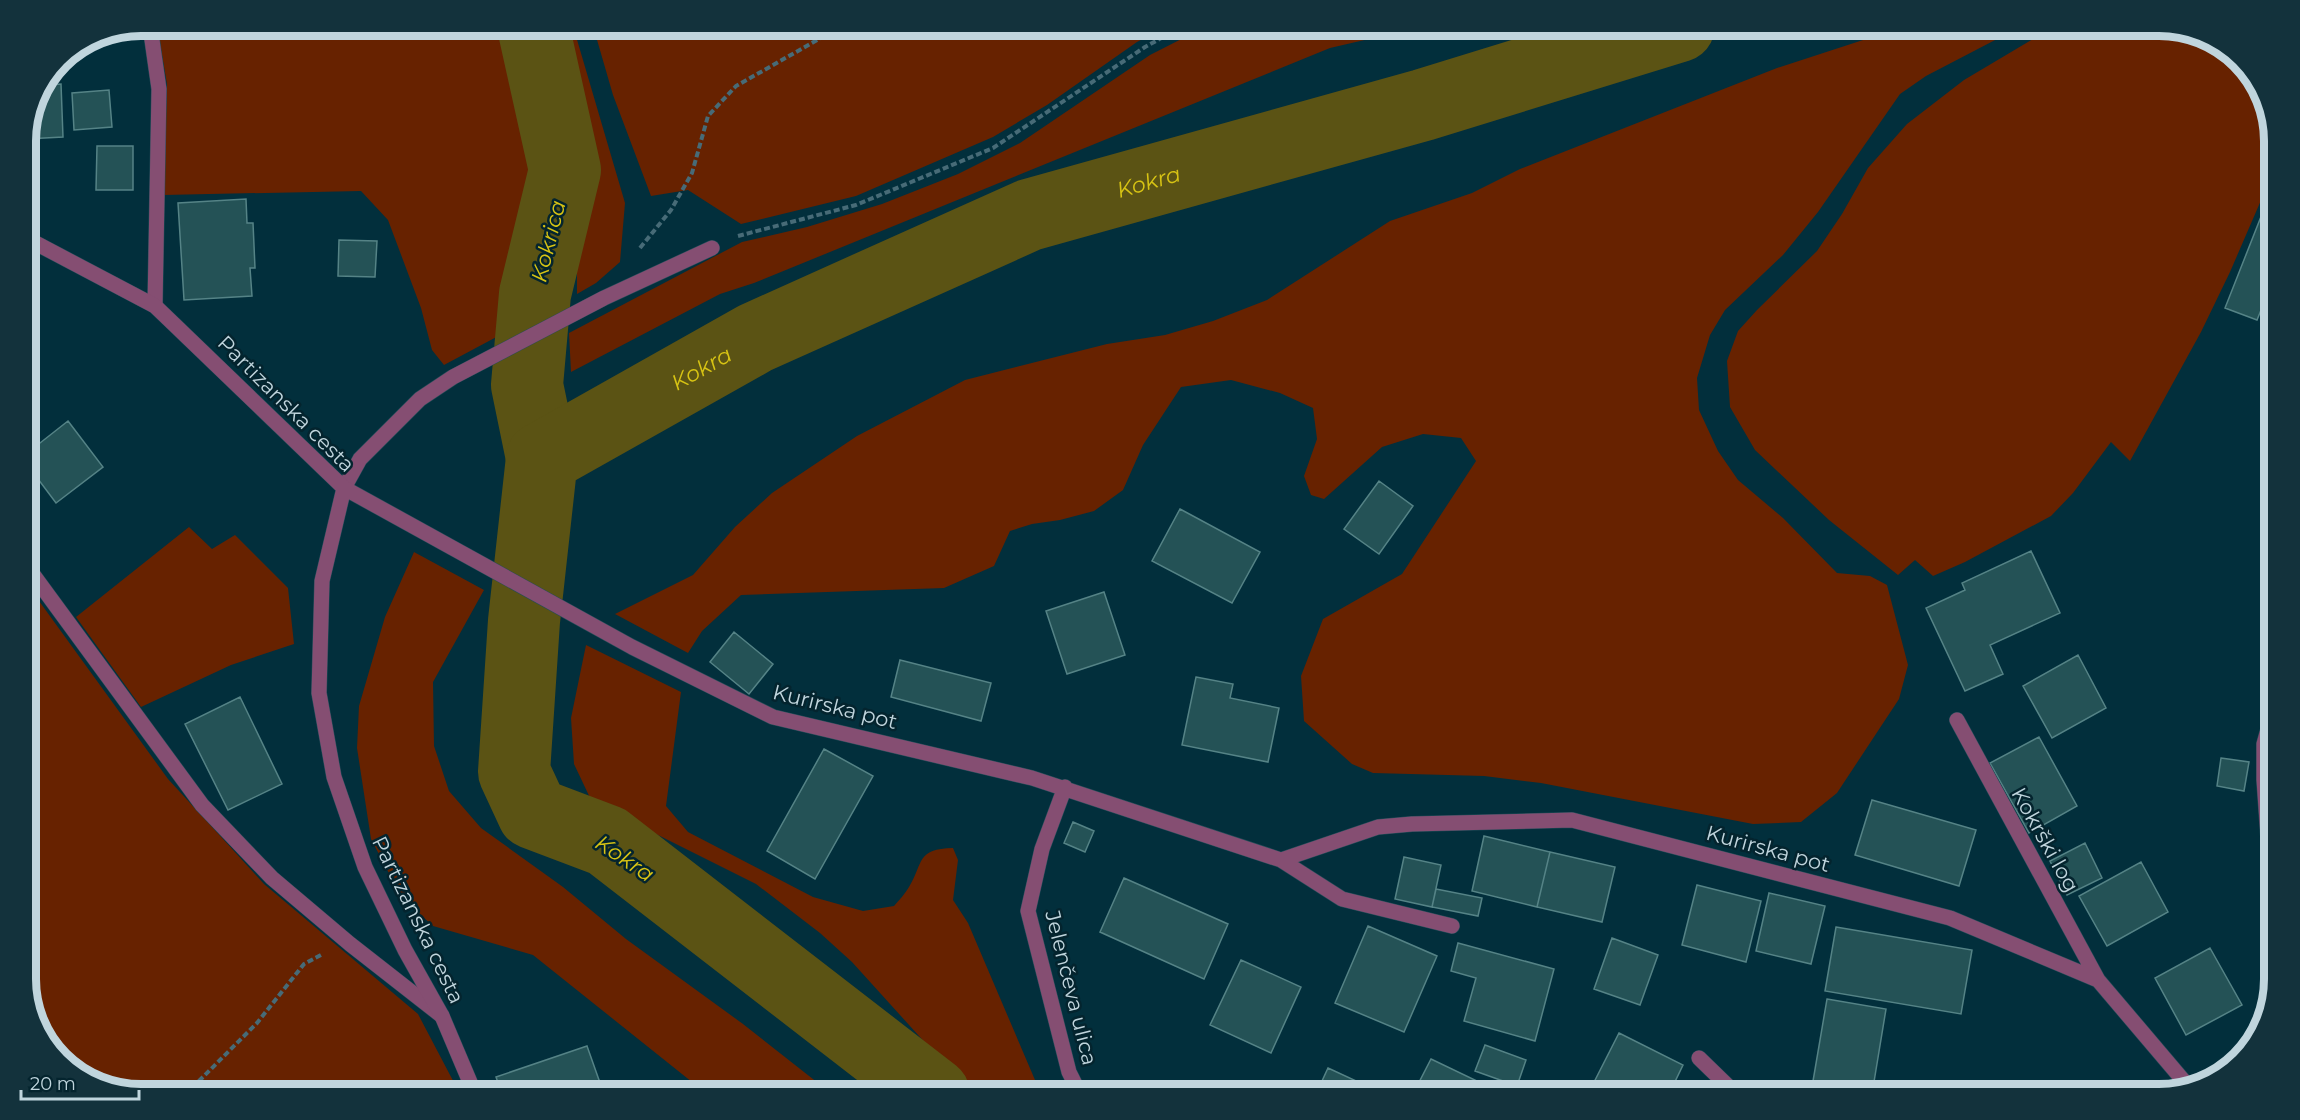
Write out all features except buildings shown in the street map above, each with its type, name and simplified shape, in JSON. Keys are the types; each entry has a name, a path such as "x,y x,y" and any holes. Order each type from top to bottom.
{"street":[{"path":"151,36 159,89 155,306"},
{"name":"Partizanska cesta","path":"36,243 155,306 344,488 322,581 319,693 334,777 365,867 405,950 442,1016 470,1084"},
{"path":"344,488 360,459 397,421 420,399 453,377 604,298 712,248"},
{"name":"Kurirska pot","path":"344,488 632,646 773,717 895,744 1065,788 1281,860 1342,899 1452,926"},
{"path":"36,579 202,805 272,878 350,944 442,1016"},
{"name":"Kokrški log","path":"1957,720 2098,980"},
{"path":"2264,744 2264,780"},
{"name":"Jelenčeva ulica","path":"1065,788 1042,849 1028,910 1069,1072 1075,1084"},
{"name":"Kurirska pot","path":"1281,860 1378,827 1572,820 1950,918 2098,980 2183,1081"},
{"path":"1699,1059 1725,1084"}],"path":[{"path":"640,248 671,210 692,173 708,116 736,86 824,36"},
{"path":"712,248 744,234 856,204 993,148 1165,36"},
{"path":"197,1084 257,1023 304,964 322,954 350,944"}],"shaded area":[{"path":"159,36 520,36 535,90 553,181 554,234 551,308 444,365 432,350 421,308 388,220 361,191 163,195 167,84"},
{"path":"554,36 576,36 625,203 620,262 596,283 577,294 577,167 565,96 564,65"},
{"path":"596,36 1148,36 1047,105 993,137 856,196 741,224 688,190 651,196 613,95"},
{"path":"1187,36 1382,36 1330,48 754,283 720,294 571,372 569,333 742,242 807,227 882,204 958,174 1020,143 1150,55"},
{"path":"1875,36 2003,36 1926,76 1900,94 1818,212 1783,255 1725,310 1710,335 1697,378 1699,410 1718,451 1738,480 1783,518 1837,573 1870,576 1887,585 1908,665 1899,699 1837,793 1801,822 1753,824 1541,783 1484,776 1373,773 1352,764 1304,721 1301,676 1323,619 1402,574 1476,461 1461,438 1423,434 1382,447 1324,499 1311,495 1304,476 1317,439 1313,408 1280,393 1231,380 1181,387 1143,445 1123,490 1094,511 1010,531 994,566 944,588 741,595 702,631 688,653 615,614 693,575 735,527 772,493 857,436 965,380 1107,344 1165,335 1213,321 1267,300 1390,221 1472,193 1520,169 1777,68"},
{"path":"2039,36 2159,36 2193,42 2217,54 2238,72 2253,94 2258,107 2264,134 2264,192 2201,332 2130,461 2111,442 2073,493 2051,516 1965,562 1933,576 1915,560 1898,575 1829,520 1755,450 1730,407 1727,361 1738,331 1817,251 1842,214 1868,168 1907,124 1964,80"},
{"path":"189,527 212,549 235,535 288,588 294,644 231,665 141,707 76,617"},
{"path":"414,552 484,590 433,682 434,746 449,791 481,828 563,887 626,939 743,1024 819,1084 694,1084 533,955 433,926 402,898 371,839 357,748 359,706 385,617"},
{"path":"36,597 168,779 264,884 418,1014 455,1084 127,1083 94,1073 62,1048 47,1026 36,986"},
{"path":"586,645 681,692 666,806 688,832 813,897 863,911 894,906 907,890 927,854 953,848 958,860 953,900 968,923 1037,1084 960,1084 948,1068 852,962 820,933 756,884 592,802 574,764 571,718"}],"waterway":[{"name":"Kokrica","path":"535,36 565,170 535,294 527,385 542,458"},
{"name":"Kokra","path":"921,1084 607,841 533,813 514,772 524,621 542,458 755,338 1029,215 1423,105 1647,36"}]}
